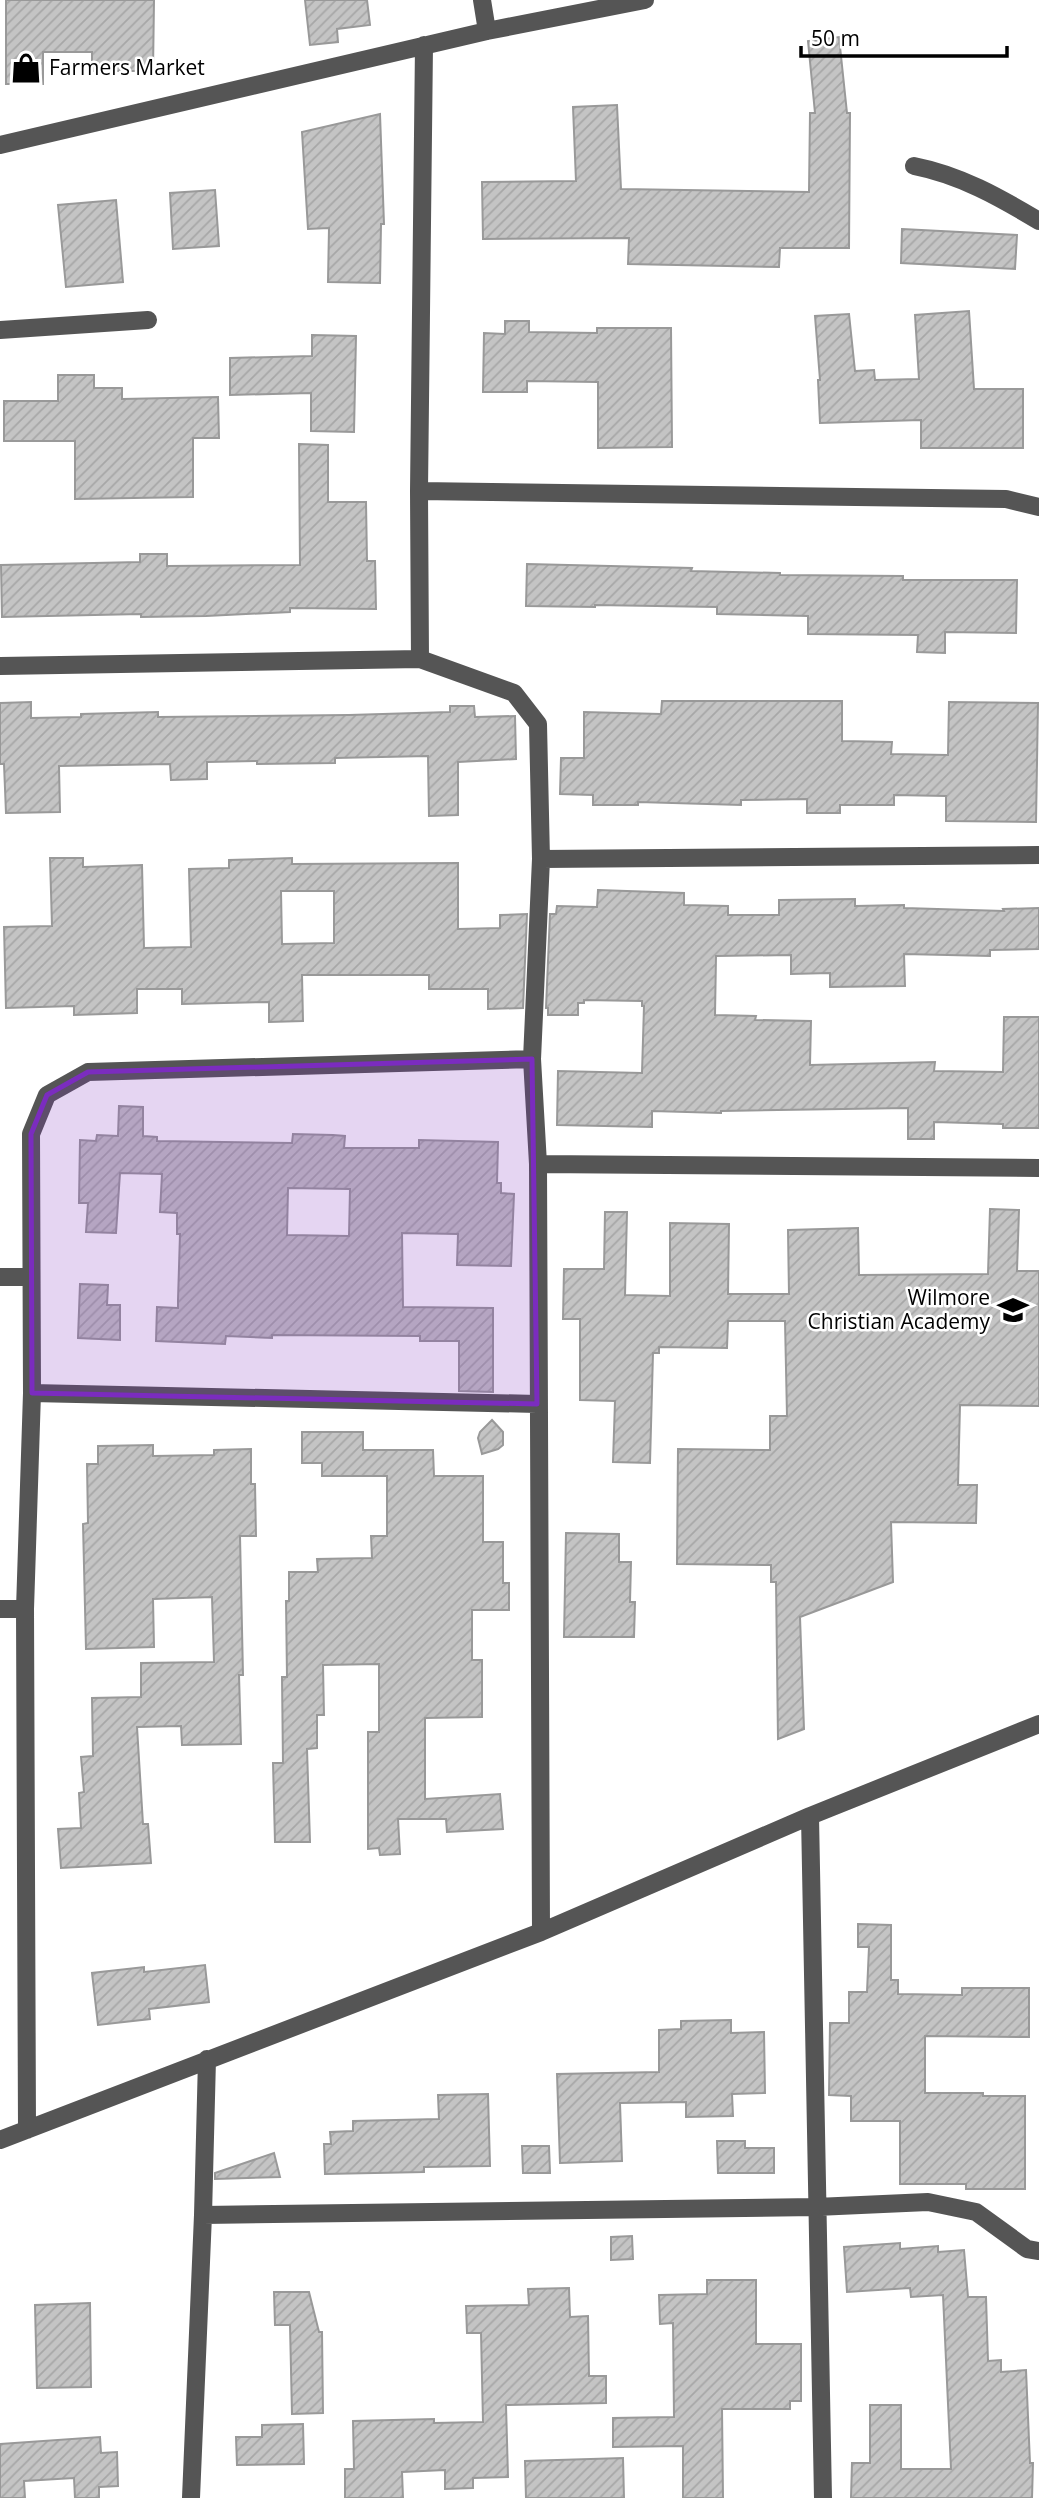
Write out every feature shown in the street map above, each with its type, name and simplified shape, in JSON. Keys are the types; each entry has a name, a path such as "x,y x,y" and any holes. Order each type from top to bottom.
{"street":[{"path":"482,0 487,31"},
{"path":"0,145 424,45 645,0"},
{"path":"420,659 424,45"},
{"path":"914,166 937,170 992,193 1039,221"},
{"path":"0,330 148,320"},
{"path":"419,491 1006,499 1039,507"},
{"path":"0,666 420,659 514,693 538,724 541,859 532,1059 538,1164 541,1932"},
{"path":"541,859 1039,855"},
{"path":"27,2130 25,1609 32,1393 32,1134 47,1094 88,1072 532,1059"},
{"path":"538,1164 1039,1168"},
{"path":"0,1277 32,1277"},
{"path":"32,1393 537,1404"},
{"path":"0,1609 25,1609"},
{"path":"0,2140 541,1932 810,1816 1039,1724"},
{"path":"810,1816 823,2498"},
{"path":"191,2498 207,2059"},
{"path":"203,2215 816,2207 928,2202 976,2212 1027,2249 1039,2251"}],"highlighted area":[{"path":"532,1059 537,1404 32,1393 31,1134 47,1095 88,1072"}],"building":[{"path":"6,0 154,0 153,71 92,71 92,52 43,52 43,84 6,84"},
{"path":"305,0 367,0 370,25 337,29 338,42 310,45"},
{"path":"839,37 847,113 850,113 849,248 780,248 779,267 628,264 629,238 483,239 482,182 576,181 573,107 617,105 621,189 809,192 810,113 815,113 808,41"},
{"path":"380,114 384,224 381,224 380,283 328,282 329,228 308,229 302,132"},
{"path":"215,190 219,246 173,249 170,193"},
{"path":"116,200 123,282 66,287 58,205"},
{"path":"902,229 1017,235 1015,269 901,263"},
{"path":"969,311 974,389 1023,389 1023,448 921,448 921,420 820,423 815,316 849,314 855,371 874,370 875,380 919,379 915,315"},
{"path":"505,321 529,321 529,332 597,333 597,328 671,328 672,447 598,448 598,382 527,381 527,392 483,392 484,333 505,334"},
{"path":"312,335 356,336 354,432 311,431 311,393 230,395 230,358 312,356"},
{"path":"58,375 94,375 94,388 122,388 122,399 218,397 219,438 193,438 193,497 75,499 75,441 4,441 4,401 58,401"},
{"path":"299,444 328,445 328,502 366,502 367,561 375,561 376,609 290,608 290,612 206,616 141,617 141,614 2,617 1,565 140,562 140,554 167,554 167,566 300,565"},
{"path":"527,564 692,568 691,571 780,575 903,576 903,580 1017,580 1016,633 945,632 945,653 917,652 918,635 808,634 808,616 717,614 717,607 526,606"},
{"path":"662,701 842,701 842,741 892,742 891,754 948,755 949,702 1038,703 1036,822 946,821 946,796 894,795 894,805 840,805 840,813 807,813 807,799 741,800 741,805 638,802 638,805 593,805 593,795 560,794 561,758 584,758 584,712 661,714"},
{"path":"31,702 31,718 158,712 158,717 349,715 450,712 450,706 474,706 475,717 515,716 516,759 458,762 458,815 429,816 428,756 335,758 335,763 207,762 207,779 171,780 170,764 59,766 60,812 6,813 4,764 0,764 0,703"},
{"path":"50,858 83,858 83,867 142,865 144,948 191,947 189,869 229,868 229,860 292,858 292,864 458,863 458,929 500,928 500,915 527,914 523,1008 488,1009 488,989 429,989 429,975 302,975 303,1021 269,1022 269,1002 182,1004 182,989 137,989 137,1013 74,1015 74,1006 6,1008 4,927 52,926","holes":["281,891 334,891 334,943 282,944"]},
{"path":"598,890 684,893 684,905 728,906 728,915 779,915 779,900 855,899 855,906 904,905 904,908 1004,911 1003,909 1039,908 1039,949 990,950 990,956 904,954 905,986 830,987 830,973 791,974 791,955 716,956 715,1015 756,1016 755,1020 811,1021 810,1065 935,1062 934,1071 1003,1072 1004,1017 1039,1017 1039,1128 934,1122 934,1139 908,1139 908,1108 721,1113 652,1111 652,1127 557,1125 558,1071 642,1073 642,1001 584,1000 584,1003 578,1003 578,1015 548,1015 546,1008 550,914 556,914 557,906 597,907"},
{"path":"119,1106 143,1107 143,1136 157,1137 157,1141 292,1143 293,1134 345,1136 344,1148 419,1148 419,1140 498,1142 497,1183 501,1183 501,1193 514,1194 511,1266 457,1265 458,1234 402,1233 403,1307 493,1308 493,1392 459,1391 459,1341 420,1341 420,1336 272,1335 272,1338 226,1336 225,1344 156,1341 157,1307 178,1308 180,1234 177,1234 177,1213 160,1212 162,1174 120,1173 116,1233 86,1232 88,1203 79,1203 80,1140 96,1141 97,1135 118,1136","holes":["288,1188 350,1189 349,1236 287,1235"]},
{"path":"990,1209 1019,1210 1017,1271 1039,1271 1039,1406 960,1405 958,1485 977,1485 976,1523 891,1522 893,1582 800,1617 804,1729 778,1739 776,1582 771,1582 771,1565 677,1564 678,1449 770,1450 770,1416 787,1416 785,1321 728,1321 727,1348 659,1347 659,1353 653,1353 650,1463 613,1462 615,1401 580,1400 580,1319 563,1319 564,1269 604,1269 605,1212 627,1212 625,1295 670,1296 670,1223 729,1224 728,1294 789,1294 788,1230 858,1228 859,1275 988,1274"},
{"path":"80,1284 108,1285 107,1305 120,1305 120,1340 78,1338"},
{"path":"492,1420 503,1432 503,1445 482,1454 478,1438 480,1432"},
{"path":"302,1432 363,1432 363,1450 433,1450 434,1476 483,1476 483,1542 503,1542 503,1583 509,1583 509,1610 472,1610 472,1660 482,1660 482,1717 425,1718 425,1799 500,1794 503,1829 447,1832 446,1819 398,1819 400,1854 380,1855 379,1848 368,1849 368,1732 379,1732 379,1664 323,1665 324,1715 317,1715 317,1748 307,1749 310,1842 275,1842 273,1763 283,1763 282,1677 287,1677 286,1601 289,1601 289,1572 318,1572 317,1559 372,1558 371,1536 387,1536 387,1476 322,1476 322,1463 302,1463"},
{"path":"153,1445 153,1456 214,1455 214,1450 251,1449 256,1536 240,1536 243,1675 239,1675 241,1744 182,1745 181,1726 137,1727 143,1824 148,1824 151,1863 61,1868 58,1829 81,1828 79,1793 84,1792 81,1757 93,1756 92,1698 141,1697 141,1663 214,1662 212,1597 153,1599 154,1647 86,1649 83,1524 88,1523 87,1464 98,1464 98,1446"},
{"path":"566,1533 619,1534 619,1562 631,1562 630,1602 635,1602 634,1637 564,1637"},
{"path":"858,1924 891,1925 891,1980 898,1980 898,1994 962,1995 962,1988 1029,1988 1029,2037 925,2036 925,2093 1025,2096 1025,2189 966,2189 966,2184 900,2184 900,2121 851,2121 851,2096 829,2095 830,2023 849,2023 849,1992 867,1992 869,1947 858,1947"},
{"path":"205,1965 209,2002 149,2009 150,2019 98,2025 92,1973 144,1967 144,1972"},
{"path":"731,2020 731,2033 764,2032 765,2093 732,2094 733,2116 686,2117 686,2102 620,2103 622,2161 560,2163 557,2074 659,2072 659,2030 681,2029 681,2021"},
{"path":"488,2094 490,2166 424,2167 424,2172 325,2174 324,2144 331,2144 330,2132 353,2131 353,2121 439,2119 438,2095"},
{"path":"717,2141 745,2141 745,2148 774,2148 774,2173 718,2173"},
{"path":"522,2146 549,2146 550,2173 523,2173"},
{"path":"274,2153 280,2177 215,2179 215,2173"},
{"path":"632,2236 633,2259 611,2260 611,2237"},
{"path":"900,2243 900,2249 938,2246 938,2252 964,2250 968,2297 986,2297 988,2361 1001,2360 1001,2372 1026,2370 1030,2463 1033,2463 1032,2498 851,2498 852,2463 870,2463 870,2405 901,2405 901,2469 951,2469 943,2295 911,2297 910,2288 847,2292 844,2247"},
{"path":"707,2280 756,2280 756,2344 801,2344 801,2401 790,2401 790,2409 722,2409 723,2498 683,2498 683,2446 613,2447 613,2418 674,2417 673,2323 660,2324 659,2295 707,2294"},
{"path":"569,2288 570,2317 588,2316 589,2376 606,2376 606,2403 506,2405 508,2477 473,2478 473,2488 445,2489 445,2470 402,2472 403,2498 345,2498 345,2469 354,2469 353,2421 434,2419 434,2423 483,2422 481,2333 467,2333 466,2306 529,2305 528,2289"},
{"path":"274,2292 309,2292 319,2332 322,2332 323,2413 292,2414 290,2325 275,2325"},
{"path":"90,2303 91,2387 37,2388 35,2305"},
{"path":"303,2424 304,2464 237,2465 236,2437 262,2437 262,2425"},
{"path":"100,2437 101,2453 117,2452 118,2486 99,2487 99,2498 75,2498 74,2478 24,2481 25,2498 0,2498 0,2444"},
{"path":"623,2458 624,2498 526,2498 525,2461"}],"place":[{"name":"Farmers Market","path":"26,68"},
{"name":"Wilmore Christian Academy","path":"1013,1310"}]}
